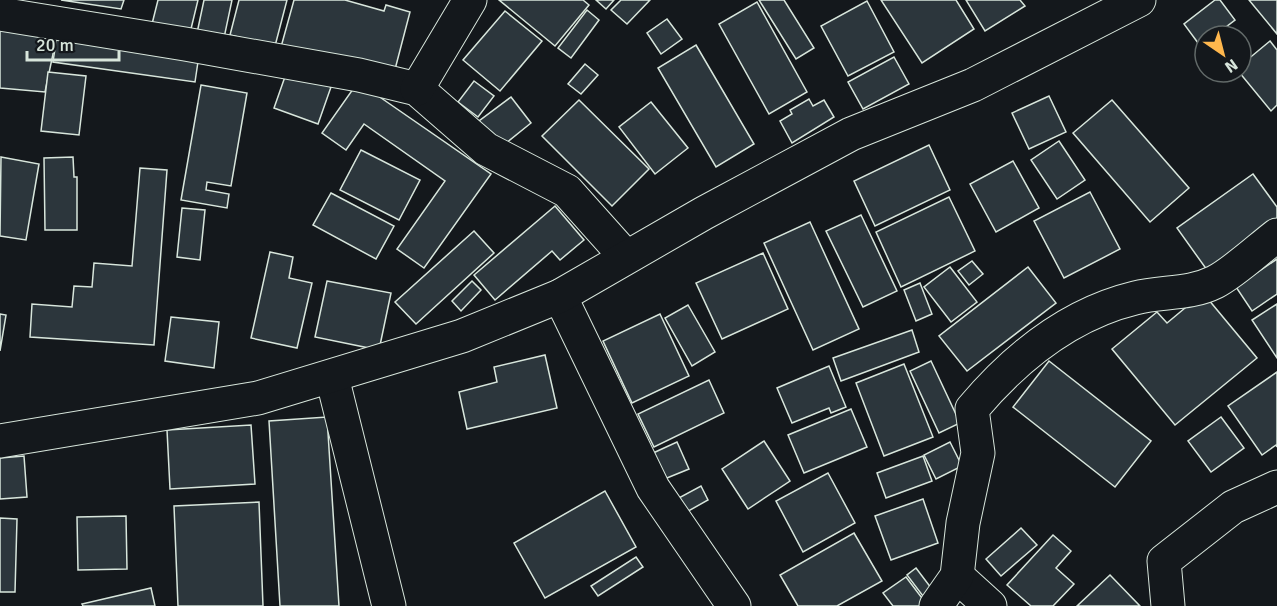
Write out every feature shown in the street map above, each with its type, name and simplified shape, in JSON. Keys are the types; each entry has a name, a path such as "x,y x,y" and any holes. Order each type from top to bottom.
{"street":[{"path":"417,89 470,0"},
{"path":"973,85 1094,0"},
{"path":"0,441 258,398 462,336 560,296 704,213 851,134 973,85 1139,0"},
{"path":"0,14 359,75 417,89 486,149 567,192 626,257"},
{"path":"936,606 957,576 963,523 978,453 972,409 997,380 1036,346 1086,315 1135,297 1189,292 1217,282 1277,235"},
{"path":"560,296 654,488 734,606"},
{"path":"333,377 389,606"},
{"path":"1168,606 1164,561 1233,507 1277,487"},
{"path":"957,576 990,606"}],"building":[{"path":"61,0 124,0 121,9"},
{"path":"158,0 198,0 190,33 152,24"},
{"path":"204,0 232,0 224,38 197,33"},
{"path":"239,0 287,0 275,46 230,35"},
{"path":"294,0 345,0 384,11 386,5 410,12 393,77 281,47"},
{"path":"499,0 583,0 589,5 555,46"},
{"path":"596,0 614,0 606,9"},
{"path":"621,0 650,0 627,24 611,10"},
{"path":"759,0 784,0 814,48 796,59"},
{"path":"881,0 956,0 974,29 922,63"},
{"path":"966,0 1020,0 1025,6 985,31"},
{"path":"1215,0 1220,0 1235,20 1230,24 1193,24 1193,36 1184,24"},
{"path":"1249,0 1277,0 1277,34"},
{"path":"867,1 894,52 848,76 821,26"},
{"path":"757,2 807,92 769,114 719,24"},
{"path":"587,10 599,20 571,58 558,48"},
{"path":"505,11 542,41 500,91 463,60"},
{"path":"667,19 682,39 661,54 647,33"},
{"path":"0,26 57,35 45,92 0,88"},
{"path":"57,35 199,55 195,82 53,62"},
{"path":"1270,41 1277,50 1277,105 1271,111 1249,84 1253,84 1253,55"},
{"path":"696,45 754,144 716,167 658,68"},
{"path":"894,57 909,84 863,109 848,82"},
{"path":"585,64 598,75 581,94 568,84"},
{"path":"287,71 331,87 318,124 274,108"},
{"path":"48,72 86,76 79,135 41,131"},
{"path":"474,81 494,96 478,117 458,102"},
{"path":"358,82 491,174 424,268 397,249 445,181 364,124 346,150 322,133"},
{"path":"201,85 247,93 231,186 207,182 206,190 229,194 227,208 181,200"},
{"path":"1049,96 1066,132 1029,149 1012,113"},
{"path":"511,97 531,123 500,148 479,121"},
{"path":"809,99 813,106 824,100 834,117 792,143 780,121 792,114 790,110"},
{"path":"579,100 649,169 612,206 542,136"},
{"path":"1112,100 1189,188 1150,222 1073,133"},
{"path":"651,102 688,148 655,174 619,127"},
{"path":"1059,141 1085,180 1057,199 1031,160"},
{"path":"929,145 950,190 875,226 854,181"},
{"path":"361,150 420,180 399,220 340,190"},
{"path":"1,157 39,164 26,240 0,236"},
{"path":"73,157 74,177 77,177 77,230 45,230 44,158"},
{"path":"1013,161 1039,208 996,232 970,184"},
{"path":"140,168 167,170 154,345 30,337 32,304 72,307 74,286 92,287 94,263 132,266"},
{"path":"1253,174 1277,207 1277,219 1207,270 1177,228"},
{"path":"1090,192 1120,249 1064,278 1034,221"},
{"path":"331,193 394,226 376,259 313,225"},
{"path":"949,197 975,251 901,287 876,232"},
{"path":"555,206 584,240 560,260 552,251 495,300 474,275"},
{"path":"182,208 205,210 200,260 177,257"},
{"path":"861,215 897,291 863,307 826,231"},
{"path":"810,222 859,329 813,350 764,243"},
{"path":"474,231 494,253 416,324 395,302"},
{"path":"270,252 293,257 289,278 312,283 297,348 251,338"},
{"path":"763,253 788,309 722,339 696,283"},
{"path":"1277,259 1277,294 1252,311 1236,287"},
{"path":"972,261 983,274 969,285 958,271"},
{"path":"950,267 977,302 951,322 924,287"},
{"path":"1028,267 1056,303 967,371 939,336"},
{"path":"327,281 391,293 379,350 315,337"},
{"path":"472,281 481,290 461,311 452,301"},
{"path":"920,283 932,314 916,321 904,290"},
{"path":"1203,293 1257,358 1175,425 1112,349 1157,312 1167,323"},
{"path":"1277,304 1277,358 1252,320"},
{"path":"688,305 715,352 692,366 665,318"},
{"path":"0,314 6,315 0,351"},
{"path":"660,314 689,376 632,403 603,341"},
{"path":"171,317 219,322 214,368 165,361"},
{"path":"912,330 919,352 841,381 833,358"},
{"path":"545,355 557,408 467,429 459,392 497,382 494,367"},
{"path":"931,361 960,423 939,433 910,371"},
{"path":"1049,361 1151,441 1115,487 1013,407"},
{"path":"904,364 933,437 884,456 856,383"},
{"path":"829,366 846,407 831,413 829,408 792,423 777,388"},
{"path":"1277,372 1277,447 1276,445 1262,455 1228,406"},
{"path":"709,380 724,413 654,447 638,414"},
{"path":"851,409 867,447 804,473 788,435"},
{"path":"327,417 339,606 280,606 269,421"},
{"path":"1221,417 1244,448 1211,472 1188,441"},
{"path":"251,425 255,484 170,489 167,430"},
{"path":"764,441 790,481 748,509 722,469"},
{"path":"677,442 689,469 662,480 651,454"},
{"path":"950,442 962,466 936,479 924,455"},
{"path":"24,456 27,497 0,499 0,458"},
{"path":"923,456 932,481 886,498 877,473"},
{"path":"828,473 855,523 803,552 776,501"},
{"path":"701,486 708,500 683,514 675,500"},
{"path":"605,491 636,547 545,598 514,543"},
{"path":"923,499 938,543 891,560 875,516"},
{"path":"259,502 263,606 178,606 174,506"},
{"path":"126,516 127,569 78,570 77,517"},
{"path":"0,518 17,519 15,592 0,592"},
{"path":"1021,528 1037,545 1001,576 986,559"},
{"path":"854,533 882,581 837,606 798,606 780,575"},
{"path":"1053,535 1071,551 1056,568 1074,584 1053,606 1031,606 1007,585"},
{"path":"636,557 643,567 598,596 591,586"},
{"path":"916,568 938,597 929,604 907,575"},
{"path":"1110,575 1140,606 1077,606"},
{"path":"906,577 928,606 893,606 883,593"},
{"path":"151,588 155,606 83,606 82,604"}]}
